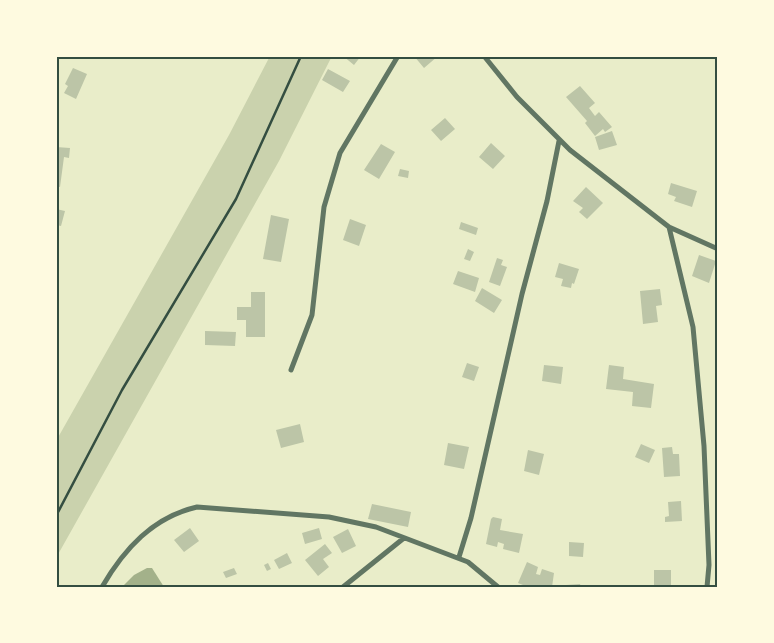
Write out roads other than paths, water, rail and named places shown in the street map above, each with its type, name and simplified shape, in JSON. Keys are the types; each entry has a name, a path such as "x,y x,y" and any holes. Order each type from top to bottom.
{"street":[{"path":"291,370 312,315 324,207 334,170 340,153 359,119 398,56"},
{"path":"484,56 517,97 559,141 669,227 718,249"},
{"path":"459,558 471,518 522,294 547,201 559,141"},
{"path":"669,227 693,327 704,455 709,566 708,587"},
{"path":"102,587 131,545 155,524 180,511 197,507 329,517 376,527 459,558 476,567 498,587"},
{"path":"343,587 404,538"}]}
